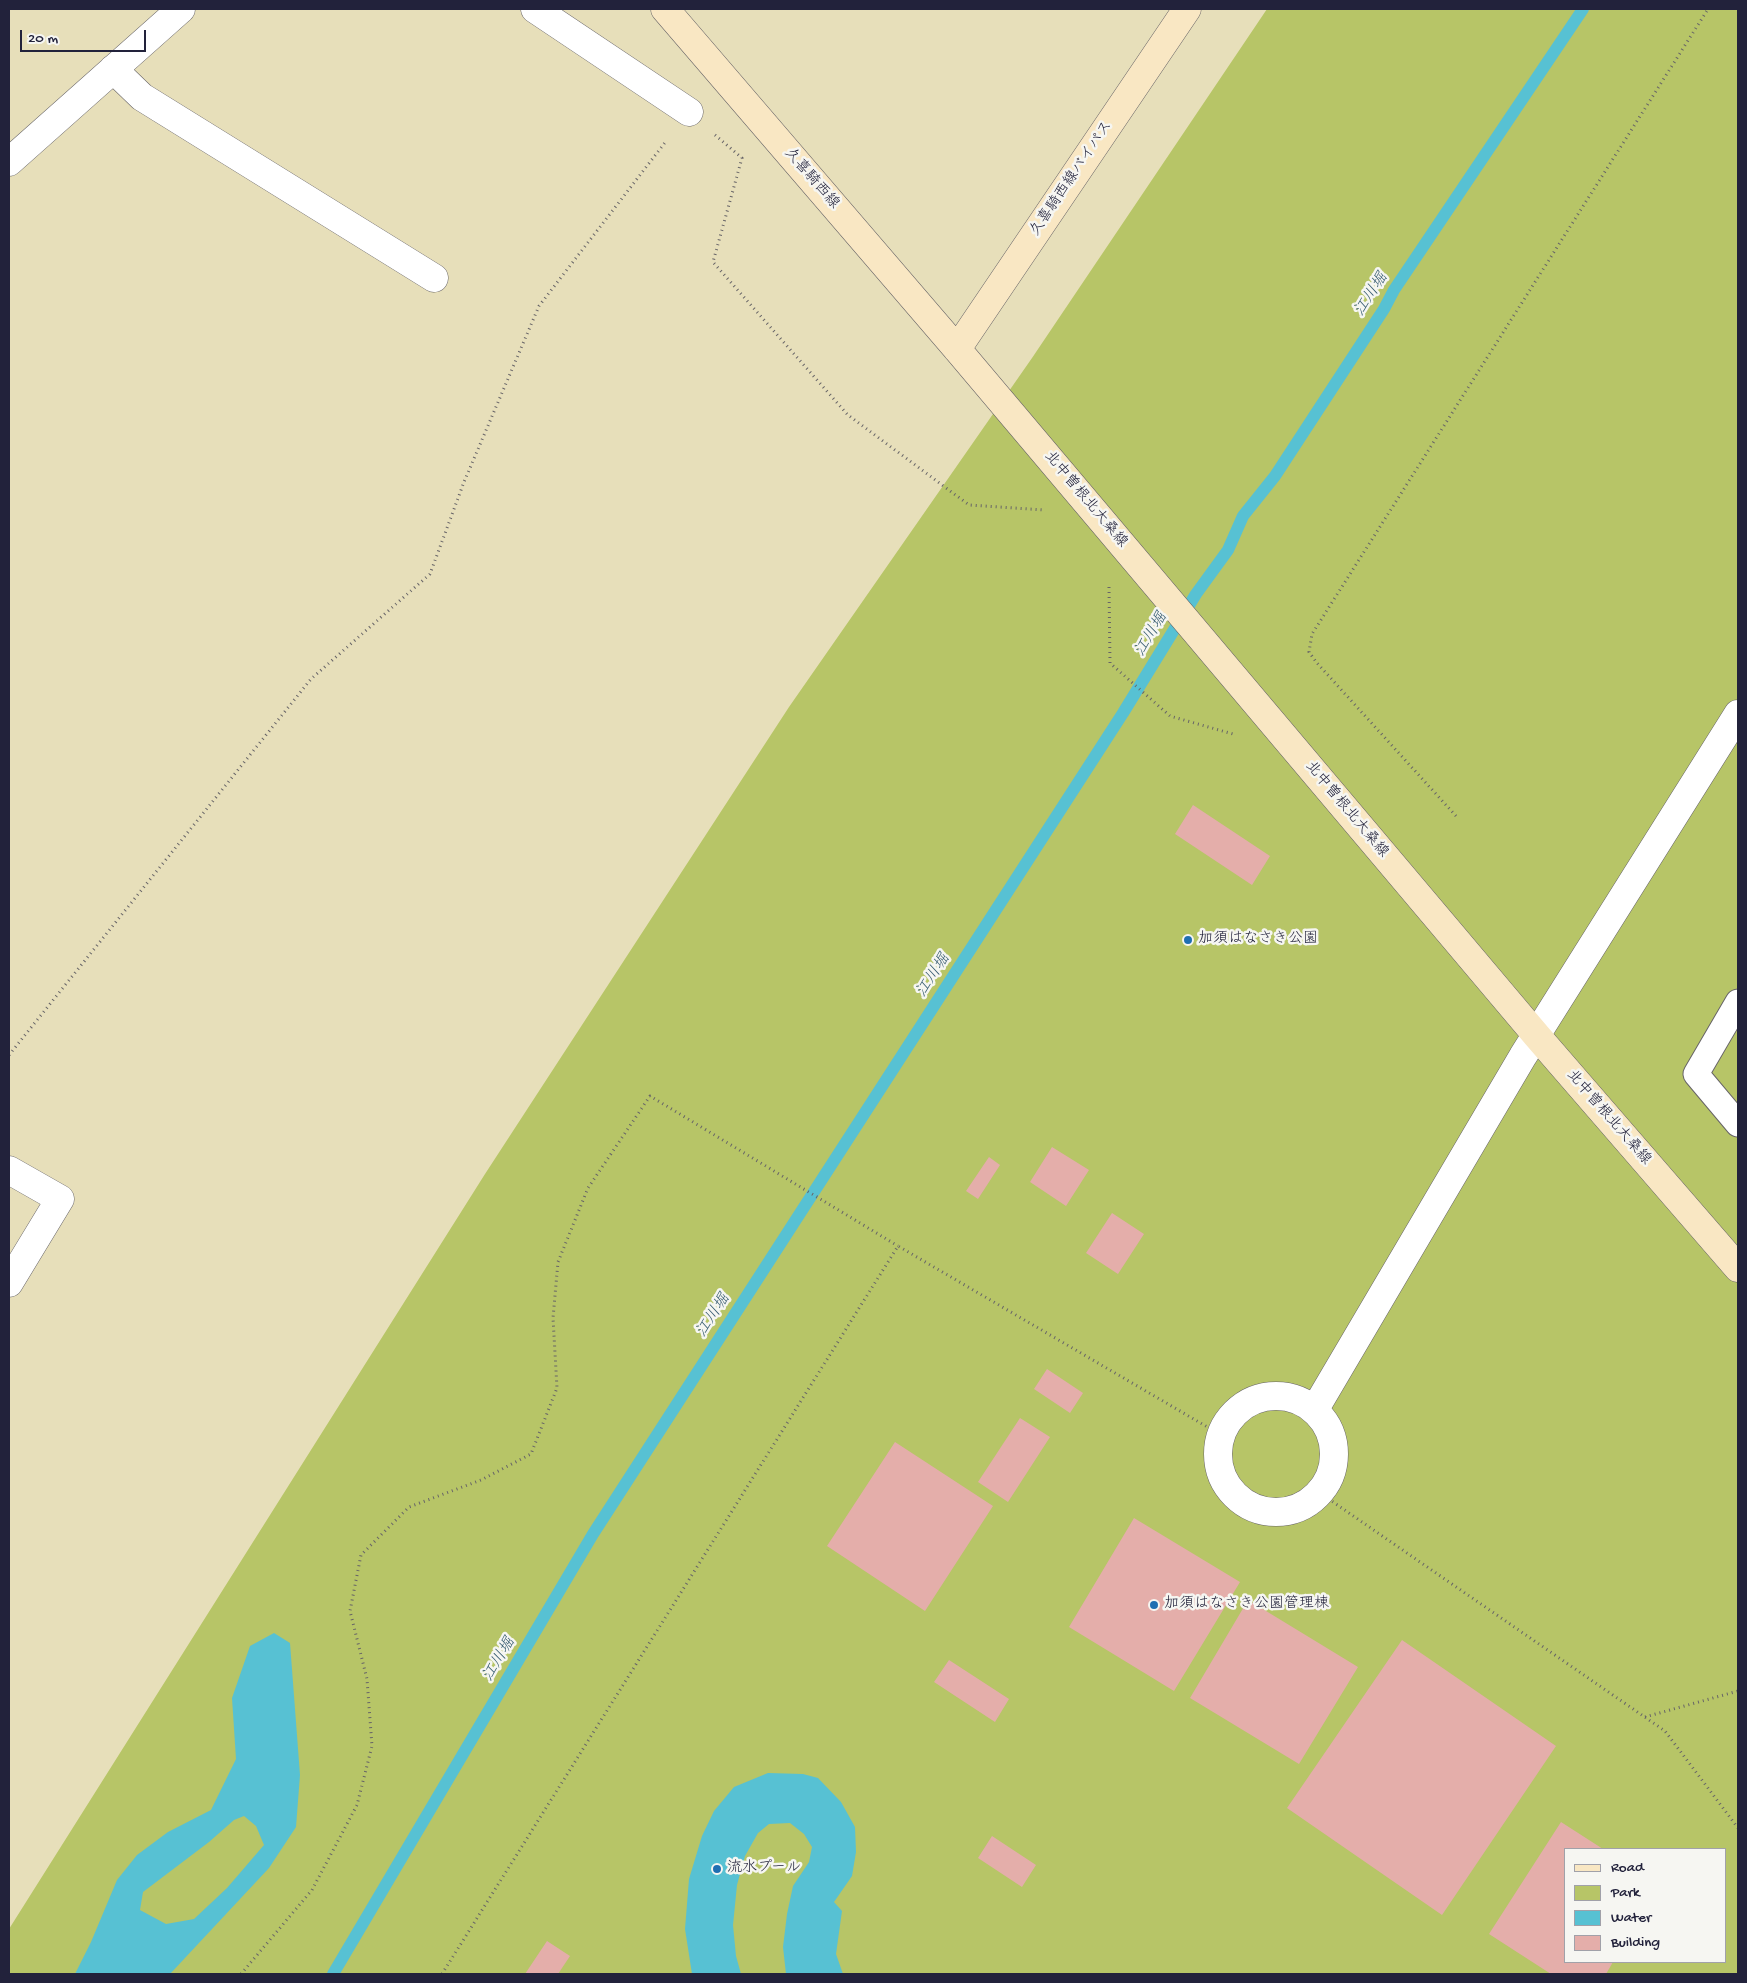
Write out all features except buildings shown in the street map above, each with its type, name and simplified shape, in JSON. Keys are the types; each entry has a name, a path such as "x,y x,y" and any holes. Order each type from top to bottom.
{"main road":[{"name":"久喜騎西線","path":"665,9 957,348"},
{"name":"久喜騎西線バイパス","path":"957,348 1187,9"},
{"name":"北中曽根北大桑線","path":"957,348 1537,1036 1738,1268"}],"street":[{"path":"9,162 181,9"},
{"path":"535,9 689,112"},
{"path":"114,69 142,96 434,278"},
{"path":"1315,1409 1523,1056 1738,714"},
{"path":"9,1170 60,1199 9,1283"},
{"path":"1273,1394 1295,1398 1315,1409 1329,1428 1335,1450 1332,1473 1320,1493 1302,1507 1279,1513 1256,1509 1237,1498 1223,1480 1218,1457 1221,1435 1232,1415 1250,1401 1273,1394"}],"lane":[{"path":"1738,1002 1696,1074 1738,1124"}],"path":[{"path":"1456,816 1317,663 1309,652 1312,634 1708,9"},
{"path":"9,1056 311,679 430,574 464,482 539,306 689,112 742,158 713,262 848,415 969,505 1045,510"},
{"path":"1103,579 1109,587 1110,663 1170,716 1240,736"},
{"path":"241,1974 312,1890 357,1805 372,1746 368,1679 350,1611 361,1555 410,1507 481,1480 531,1454 557,1388 553,1318 558,1262 588,1188 650,1096 898,1246 1221,1435"},
{"path":"442,1974 898,1246"},
{"path":"1320,1493 1665,1731 1738,1828"},
{"path":"1644,1718 1738,1691"}],"green space":[{"name":"加須はなさき公園","path":"1267,9 1738,9 1738,1974 9,1974 9,1929 485,1174 789,707 1032,358"}],"water":[{"path":"274,1633 290,1643 300,1775 296,1827 269,1868 170,1974 75,1974 91,1942 117,1880 137,1855 168,1832 211,1810 236,1759 232,1698 250,1646","holes":["244,1816 256,1826 264,1845 227,1888 194,1919 166,1924 140,1910 143,1892 209,1842 234,1820"]},
{"name":"流水プール","path":"768,1773 803,1774 818,1778 841,1802 855,1827 856,1852 852,1876 834,1902 842,1911 836,1954 843,1974 786,1974 783,1947 787,1914 793,1886 809,1862 812,1847 804,1834 790,1823 769,1824 758,1833 745,1856 737,1885 733,1925 736,1956 741,1974 692,1974 685,1929 689,1879 702,1836 714,1811 734,1787"}],"waterway":[{"name":"江川堀","path":"333,1974 593,1534 1123,713 1196,594 1228,550 1243,516 1275,476 1384,309 1394,290 1583,9"}],"place":[{"name":"加須はなさき公園","path":"1188,940"},
{"name":"加須はなさき公園管理棟","path":"1154,1605"},
{"name":"流水プール","path":"717,1869"}]}
